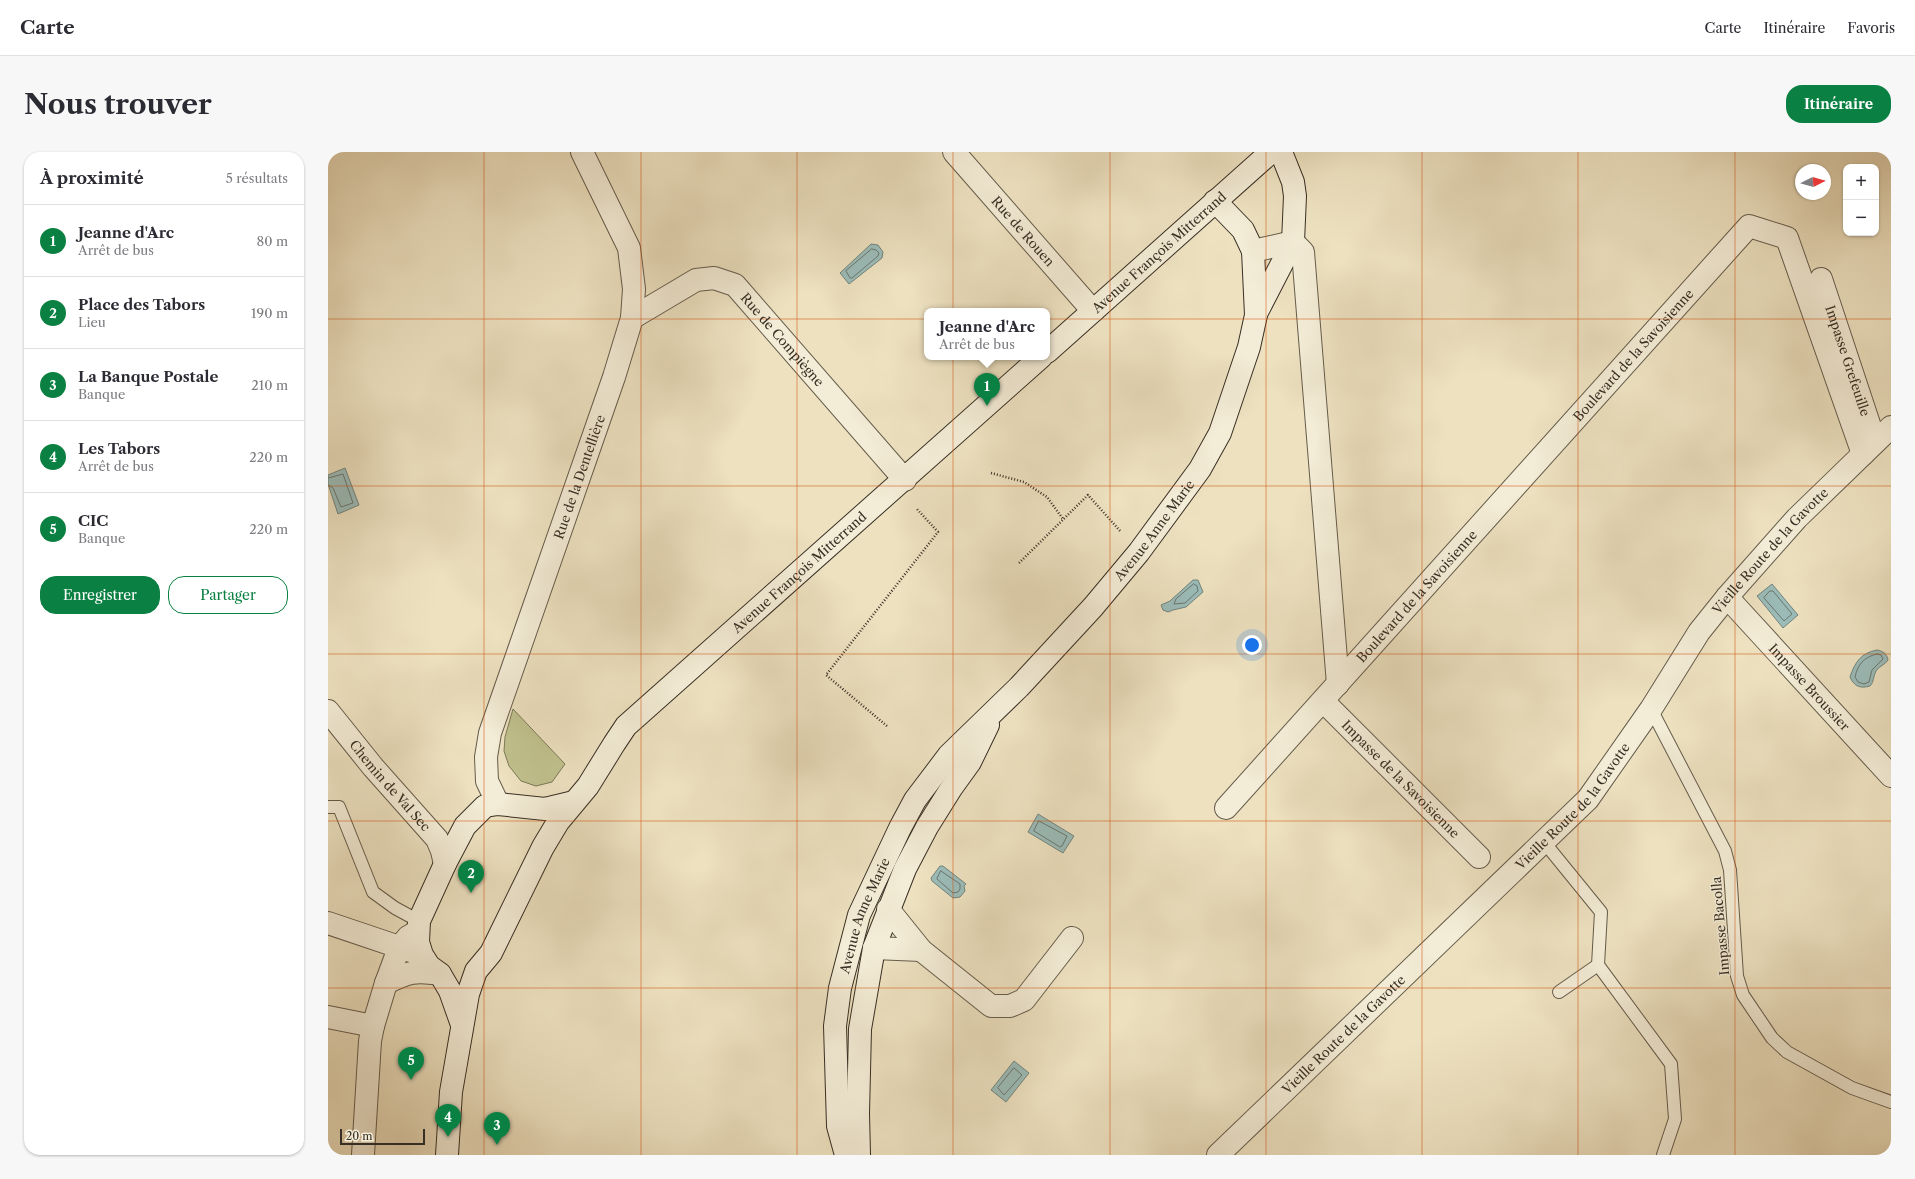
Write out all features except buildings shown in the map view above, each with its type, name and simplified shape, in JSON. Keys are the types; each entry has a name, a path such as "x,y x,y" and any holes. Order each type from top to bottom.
{"street":[{"name":"Rue de la Dentellière","path":"508,805 487,781 486,757 490,733 614,377 632,318 634,289 629,248 582,152"},
{"name":"Rue de Rouen","path":"954,152 1093,311"},
{"name":"Avenue François Mitterrand","path":"1050,349 1272,152"},
{"name":"Avenue Anne Marie","path":"846,1155 838,1126 835,1026 840,988 859,915 894,840 915,800 949,755 995,712 1093,608 1139,552 1200,469 1220,433 1249,347 1256,315 1292,242 1295,196 1293,182 1281,152"},
{"name":"Avenue Anne Marie","path":"1216,201 1243,230 1253,251 1256,315"},
{"name":"Boulevard de la Savoisienne","path":"1226,808 1749,226 1787,238 1869,448"},
{"path":"1253,251 1292,242"},
{"name":"Boulevard de la Savoisienne","path":"1292,242 1303,252 1338,684"},
{"name":"Rue de Compiègne","path":"632,318 696,280 714,278 735,285 905,480"},
{"name":"Impasse Grefeuille","path":"1821,279 1869,448"},
{"name":"Avenue François Mitterrand","path":"447,1155 451,1092 468,994 476,971 491,953 543,847 558,822 588,786 626,726 905,480 1038,360"},
{"name":"Vieille Route de la Gavotte","path":"1218,1155 1588,799 1651,709 1699,632 1727,597 1797,518 1891,427"},
{"name":"Impasse Broussier","path":"1727,597 1891,776"},
{"name":"Impasse de la Savoisienne","path":"1323,701 1479,857"},
{"name":"Chemin de Val Sec","path":"328,711 373,767 437,839 445,864"},
{"name":"Avenue Anne Marie","path":"859,1155 858,1114 860,1030 874,948 888,909 905,869 927,827 952,787 970,762 995,712"},
{"path":"363,1155 370,1042 373,1026 386,983 399,948 418,926 445,864 464,826 485,806 508,805 545,809 559,807 574,802"},
{"path":"508,805 530,815 538,826 543,847"},
{"path":"894,840 887,876 868,928 874,948 921,950"},
{"path":"888,909 921,950 991,1006 1010,1006 1024,1000 1072,938"},
{"path":"328,923 422,955"},
{"name":"Avenue François Mitterrand","path":"418,926 418,942 422,955 429,966 440,974 450,991 462,1024"},
{"path":"386,983 406,973 422,971 461,977 476,971"},
{"path":"328,1017 373,1026"}],"lane":[{"name":"Impasse Bacolla","path":"1651,709 1725,850 1730,870 1737,976 1743,995 1772,1038 1787,1052 1852,1088 1891,1102"},
{"path":"328,807 339,807 373,892 418,926"},
{"path":"1544,842 1601,912 1598,965 1671,1064 1675,1119 1663,1155"},
{"path":"1559,992 1598,965"}],"path":[{"path":"991,473 1024,482 1047,497 1063,519"},
{"path":"1019,563 1088,495 1139,552"},
{"path":"887,726 826,675 938,532 916,508"}],"green space":[{"path":"513,709 565,764 552,782 536,786 521,781 509,766 504,751 505,737"}],"water":[{"path":"871,244 878,245 883,252 882,258 849,284 840,273"},
{"path":"345,468 359,505 338,514 328,484 328,475"},
{"path":"1193,580 1198,580 1203,592 1186,607 1168,612 1163,610 1161,605 1170,601"},
{"path":"1772,584 1798,615 1783,628 1757,596"},
{"path":"1877,650 1884,653 1888,660 1876,671 1870,686 1860,687 1855,685 1850,677 1859,659 1871,651"},
{"path":"1038,814 1074,836 1063,853 1028,832"},
{"path":"940,866 943,866 966,884 964,886 965,891 960,897 953,898 932,881 931,878"},
{"path":"1014,1061 1029,1073 1006,1102 991,1090"}],"place":[{"name":"Jeanne d'Arc","path":"987,406"},
{"name":"Place des Tabors","path":"471,893"},
{"name":"CIC","path":"411,1080"},
{"name":"Les Tabors","path":"448,1137"},
{"name":"La Banque Postale","path":"497,1145"}]}
